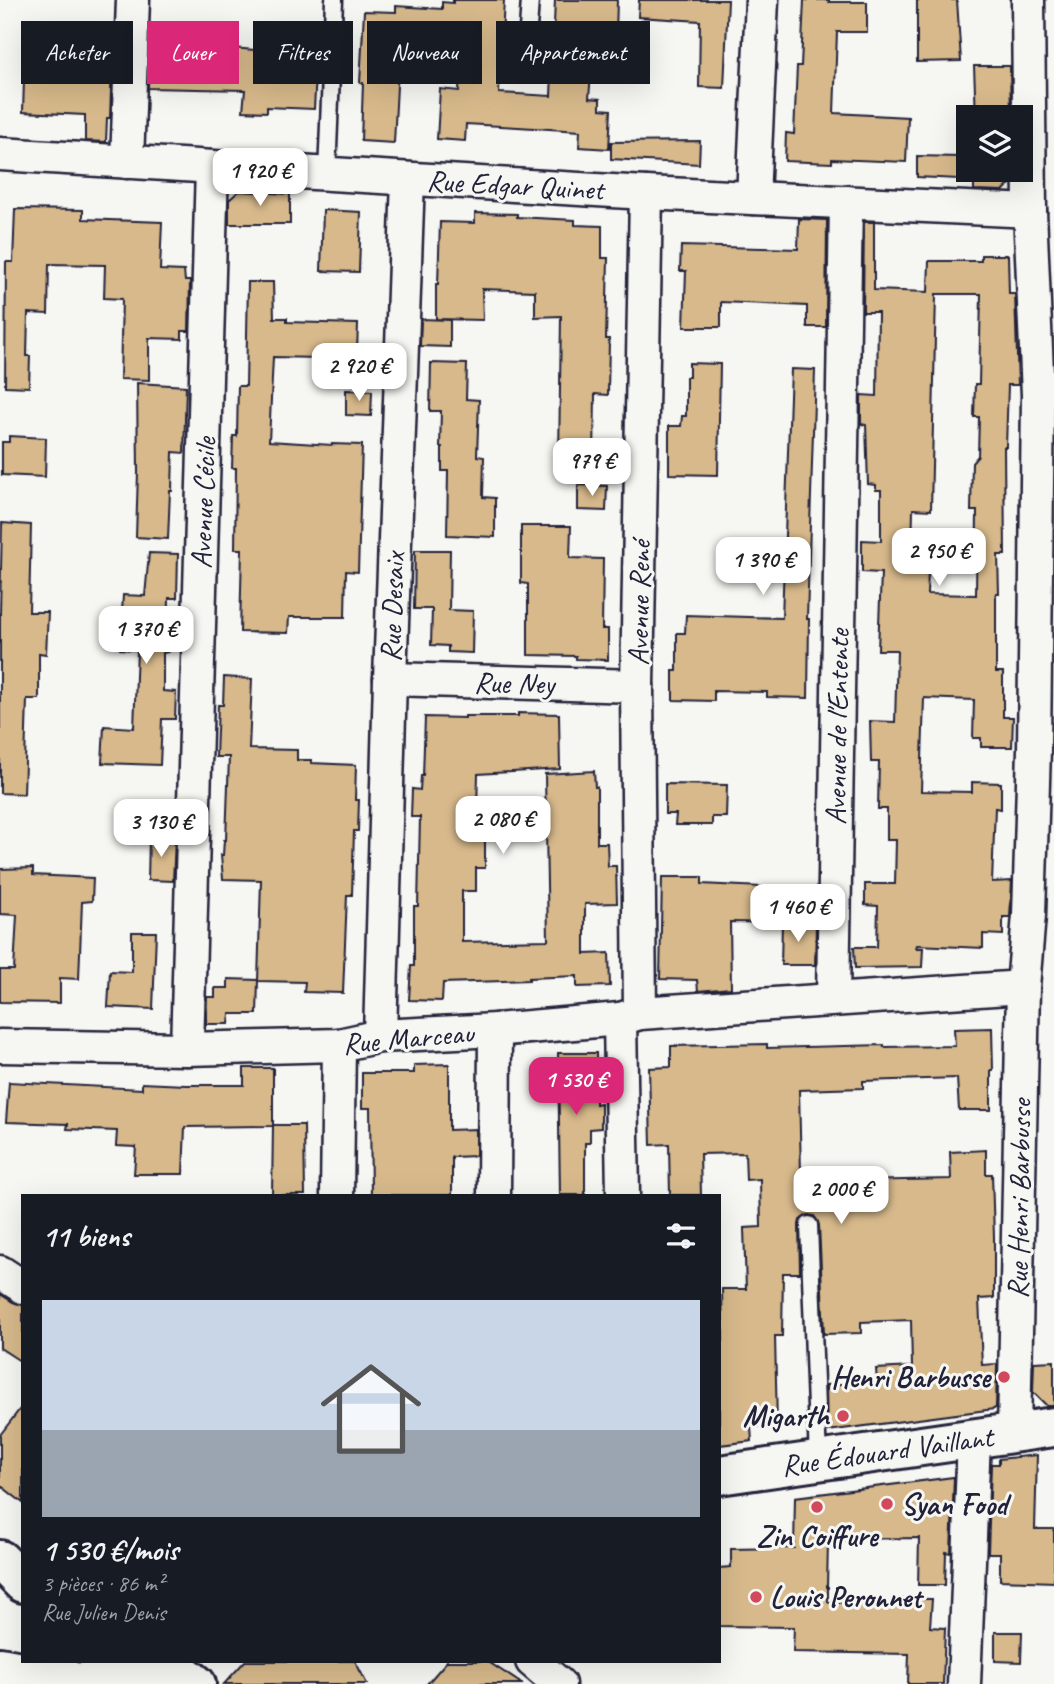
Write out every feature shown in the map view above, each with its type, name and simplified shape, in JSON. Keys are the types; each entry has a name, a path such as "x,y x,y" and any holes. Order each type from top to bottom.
{"street":[{"path":"127,162 133,0"},
{"path":"753,198 762,0"},
{"name":"Rue Henri Barbusse","path":"1014,1433 1023,987 1041,915 1034,749 1046,395 1030,211 1042,173 1028,0"},
{"name":"Rue Edgar Quinet","path":"0,154 646,193 1030,211"},
{"name":"Avenue Cécile","path":"187,1049 212,167"},
{"name":"Rue Desaix","path":"380,1036 408,179"},
{"name":"Avenue René","path":"623,1194 630,1016 646,193"},
{"name":"Avenue de l'Entente","path":"833,999 846,202"},
{"name":"Rue Ney","path":"390,680 637,686"},
{"name":"Rue Marceau","path":"0,1046 187,1049 339,1045 380,1036 495,1030 833,999 1023,987"},
{"path":"494,1194 495,1030"},
{"path":"337,1194 339,1045"},
{"path":"0,1272 21,1286"},
{"name":"Rue Édouard Vaillant","path":"721,1475 1054,1427"},
{"path":"964,1684 974,1439"},
{"path":"0,1532 21,1548"},
{"path":"0,1560 21,1581"},
{"path":"0,1646 21,1647"},
{"path":"534,1663 559,1684"},
{"path":"0,1667 65,1677 171,1673"}],"lane":[{"path":"327,174 334,0"},
{"path":"529,21 530,0"},
{"path":"809,1225 818,1461"}],"building":[{"path":"453,0 504,0 503,21 496,21 496,84 499,84 499,93 551,96 552,84 590,84 589,98 600,99 600,109 611,110 609,149 579,147 580,131 518,127 466,124 465,141 437,139 440,89 459,91 459,84 482,84 482,21 367,21 367,84 397,84 394,143 361,141 363,83 360,83 364,11 396,12 396,6 442,9 442,2 453,3"},
{"path":"555,0 617,0 616,21 554,21"},
{"path":"639,0 728,0 724,88 699,87 700,21 638,17"},
{"path":"804,0 867,2 867,32 837,32 834,113 908,117 906,162 832,159 832,163 785,161 786,133 794,134"},
{"path":"917,0 957,0 961,61 917,62"},
{"path":"239,49 253,50 253,84 315,84 314,109 267,107 267,112 243,111 245,90 148,88 148,84 239,84"},
{"path":"974,66 1010,66 1011,105 976,105"},
{"path":"24,84 111,84 106,142 85,141 85,115 23,112"},
{"path":"700,141 699,164 611,159 611,142"},
{"path":"917,156 956,157 956,179 917,177"},
{"path":"974,182 1011,182 1003,191 974,190"},
{"path":"239,191 290,194 290,224 229,224 229,200"},
{"path":"15,209 83,210 83,219 162,222 160,270 184,271 185,281 190,281 189,331 182,331 182,339 149,338 149,380 120,379 122,299 104,298 105,265 49,264 48,314 28,313 29,387 5,386 6,262 13,262"},
{"path":"323,210 361,212 359,272 321,271"},
{"path":"475,213 517,214 517,217 575,220 575,225 602,226 602,258 608,258 608,395 595,394 594,459 559,458 561,316 535,317 535,291 482,289 483,320 436,319 440,222 475,223"},
{"path":"799,219 827,220 826,327 807,327 807,306 721,302 721,327 684,327 686,271 680,271 681,246 798,249"},
{"path":"864,222 874,222 874,290 928,292 929,261 981,261 981,255 1008,255 1009,294 1015,294 1018,385 1008,385 1004,447 1005,555 998,555 996,672 1003,672 1003,717 1013,717 1012,747 981,747 981,738 973,738 974,700 924,698 921,791 972,792 972,782 1001,783 1001,809 995,808 992,882 1012,881 1010,917 1003,917 1003,935 983,934 983,948 917,945 916,948 923,948 922,967 855,968 854,947 877,947 878,906 865,905 865,884 895,884 896,840 887,840 887,809 878,809 879,762 871,762 870,721 895,722 897,650 878,650 881,573 862,572 862,540 881,541 881,490 876,490 876,485 868,484 866,425 861,424 861,395 877,396 878,312 863,312","holes":["936,294 981,294 979,384 975,384 974,417 979,417 978,456 972,463 971,511 977,511 976,595 927,594 929,552 912,552 913,509 931,510"]},
{"path":"248,282 273,282 274,318 287,318 287,322 358,324 356,378 320,377 320,358 273,357 269,441 362,445 358,572 346,571 345,617 289,617 288,633 240,632 242,549 235,549 236,468 232,468 233,436 237,436 238,386 246,386"},
{"path":"421,319 450,320 450,347 420,346"},
{"path":"431,363 467,364 466,399 479,400 477,456 484,457 483,497 495,498 495,537 447,535 448,471 442,471 441,411 430,411"},
{"path":"689,363 720,364 718,475 669,474 669,426 681,426 682,416 686,416 686,377 689,377"},
{"path":"791,369 815,370 807,619 808,698 767,697 767,692 714,691 714,701 673,700 673,671 677,671 677,633 685,633 686,615 782,618"},
{"path":"137,383 186,386 184,453 173,452 168,539 136,537"},
{"path":"346,390 372,391 371,416 346,415"},
{"path":"9,436 46,438 45,477 2,475 2,442 9,442"},
{"path":"578,485 607,486 606,511 578,510"},
{"path":"2,523 31,525 29,612 48,612 46,654 39,653 39,699 27,699 24,794 0,793"},
{"path":"521,526 571,526 570,558 603,559 602,629 608,629 608,660 528,655 528,584 521,583"},
{"path":"415,550 450,550 449,610 473,611 472,653 448,652 448,646 431,645 432,609 414,609"},
{"path":"149,553 178,554 177,598 169,598 168,652 163,653 163,691 176,692 175,719 162,719 160,765 102,763 104,726 134,728 137,650 120,649 123,595 145,596"},
{"path":"224,677 252,679 249,749 297,750 297,760 356,765 358,831 354,831 352,895 347,895 343,993 304,992 305,982 258,981 261,880 223,879 221,855 226,840 229,757 216,757 218,705 223,705"},
{"path":"518,713 559,714 560,769 478,774 476,840 485,839 485,868 476,868 476,891 462,891 462,942 548,940 545,774 594,771 597,787 597,843 607,843 608,866 616,866 617,903 585,904 585,954 609,953 610,986 577,987 577,976 443,983 442,1001 409,1000 411,966 414,966 414,906 418,906 420,817 411,817 412,789 420,790 423,776 425,717 518,716"},
{"path":"665,784 727,785 726,817 712,817 712,825 675,825 676,814 665,814"},
{"path":"149,838 175,838 173,881 148,880"},
{"path":"33,868 33,875 93,878 92,901 82,902 79,979 60,978 60,1003 0,1002 0,970 14,970 17,915 0,914 0,869"},
{"path":"662,877 702,877 702,884 783,888 782,923 730,922 731,988 698,991 697,980 660,979"},
{"path":"782,923 816,924 815,965 781,965"},
{"path":"132,932 156,932 153,1009 108,1007 110,971 132,972"},
{"path":"228,979 258,980 257,1014 230,1014 229,1024 206,1024 207,997 215,997 215,988 228,988"},
{"path":"992,1028 991,1110 959,1110 957,1078 863,1081 863,1088 799,1090 801,1173 857,1171 857,1181 951,1179 950,1152 986,1150 986,1174 992,1174 994,1298 979,1299 982,1365 997,1364 996,1407 827,1431 826,1385 877,1382 876,1369 912,1367 911,1320 861,1322 861,1333 824,1334 819,1225 814,1216 808,1215 800,1220 799,1225 800,1273 783,1273 782,1336 775,1336 777,1425 751,1427 752,1441 721,1445 722,1289 746,1289 744,1228 761,1227 760,1179 746,1180 745,1153 700,1154 701,1194 670,1194 669,1144 651,1145 649,1068 671,1067 671,1046 955,1046 954,1029"},
{"path":"558,1053 596,1053 596,1104 601,1103 601,1128 590,1129 590,1143 585,1143 585,1194 560,1194"},
{"path":"449,1064 449,1130 476,1129 476,1156 452,1157 452,1194 371,1194 370,1108 362,1108 362,1073 414,1073 414,1065"},
{"path":"244,1068 273,1068 273,1126 185,1127 183,1174 134,1174 136,1147 116,1146 117,1131 67,1129 68,1124 6,1122 9,1082 142,1089 142,1083 244,1085"},
{"path":"273,1125 304,1125 305,1194 272,1194"},
{"path":"0,1294 21,1304 21,1362 0,1348"},
{"path":"1054,1361 1054,1406 1047,1406 1033,1392 1034,1362"},
{"path":"21,1408 21,1501 0,1485 0,1435"},
{"path":"1037,1455 1035,1529 1054,1529 1054,1582 1000,1580 1000,1553 988,1553 991,1464 999,1464 999,1459"},
{"path":"954,1477 951,1553 946,1552 945,1585 918,1585 919,1538 845,1539 844,1542 828,1542 828,1602 902,1602 902,1599 932,1599 930,1627 945,1628 943,1684 908,1684 909,1654 793,1652 794,1627 721,1626 721,1568 731,1567 731,1549 794,1548 795,1497"},
{"path":"995,1632 1022,1632 1021,1662 995,1661"},
{"path":"243,1663 356,1663 367,1684 224,1684"},
{"path":"445,1663 490,1663 522,1684 427,1684"}],"place":[{"name":"Henri Barbusse","path":"1004,1377"},
{"name":"Migarth","path":"843,1416"},
{"name":"Syan Food","path":"887,1504"},
{"name":"Zin Coiffure","path":"817,1507"},
{"name":"Louis Peronnet","path":"756,1597"}]}
